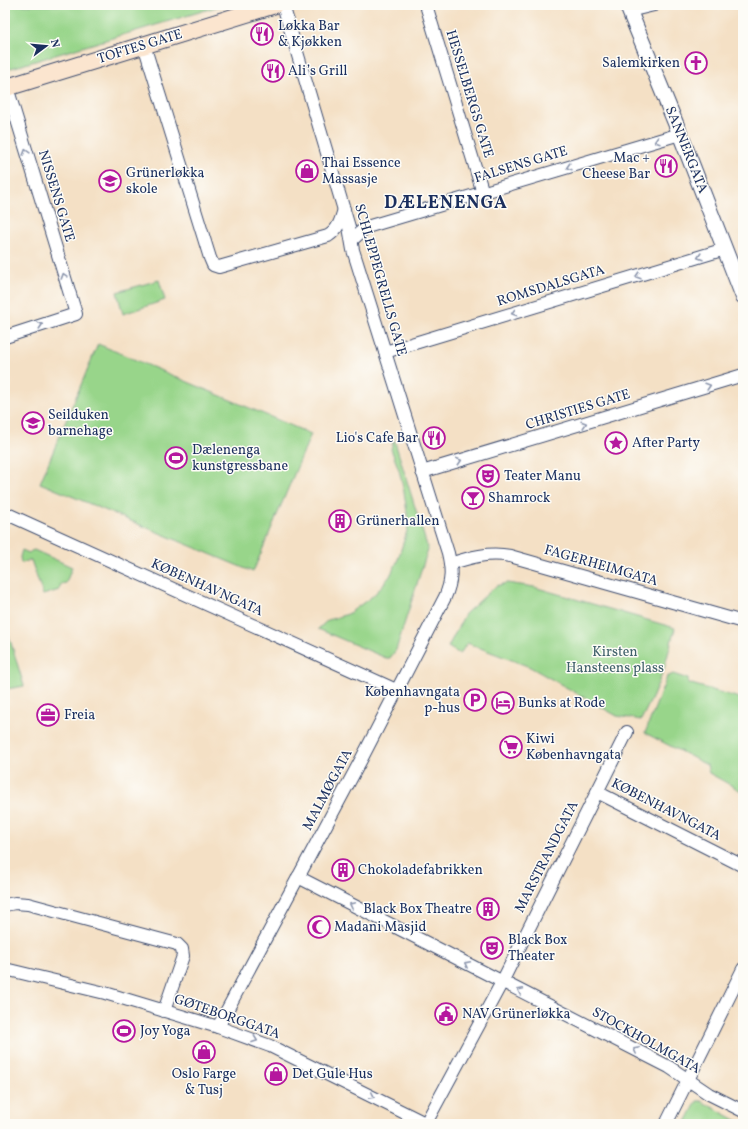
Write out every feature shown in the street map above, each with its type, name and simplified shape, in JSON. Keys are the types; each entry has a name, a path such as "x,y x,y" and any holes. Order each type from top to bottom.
{"main road":[{"name":"TOFTES GATE","path":"6,88 274,5"}],"street":[{"name":"SCHLEPPEGRELLS GATE","path":"283,5 344,209 354,250 450,564"},
{"name":"HESSELBERGS GATE","path":"426,5 483,193"},
{"path":"628,8 654,5"},
{"name":"SANNERGATA","path":"628,8 680,134 743,296"},
{"path":"144,45 213,265 219,267 328,236 333,233 338,226 344,209"},
{"name":"NISSENS GATE","path":"5,337 76,314 6,88"},
{"name":"FALSENS GATE","path":"352,240 364,229 370,226 680,134"},
{"name":"ROMSDALSGATA","path":"385,352 725,249"},
{"name":"CHRISTIES GATE","path":"422,472 743,375"},
{"name":"KØBENHAVNGATA","path":"5,513 396,690"},
{"name":"FAGERHEIMGATA","path":"450,564 480,555 493,554 510,556 743,622"},
{"name":"MALMØGATA","path":"218,1027 449,589 451,580 450,564"},
{"name":"MARSTRANDGATA","path":"427,1124 502,982 627,732"},
{"name":"KØBENHAVNGATA","path":"597,792 743,866"},
{"name":"STOCKHOLMGATA","path":"298,877 670,1068 709,1094 743,1111"},
{"path":"5,906 15,903 28,904 177,944 182,949 183,956 164,1011"},
{"name":"GØTEBORGGATA","path":"5,969 105,993 218,1027 270,1046 427,1124"},
{"path":"666,1124 743,969"}],"green space":[{"path":"5,5 223,5 5,70"},
{"path":"159,280 165,300 123,314 117,292"},
{"name":"Dælenenga kunstgressbane","path":"98,344 311,434 253,572 40,483"},
{"path":"394,439 428,549 396,650 390,658 386,658 318,629 328,620 348,614 374,595 390,576 397,562 408,528 408,520 399,470 391,449"},
{"path":"22,550 29,553 34,550 72,567 66,583 61,584 59,590 43,595 31,560 21,563 20,557"},
{"name":"Kirsten Hansteens plass","path":"507,583 534,587 675,628 664,669 641,720 617,716 530,667 467,643 460,654 448,647 465,614 496,586"},
{"path":"5,623 24,686 7,689 7,691 5,691"},
{"path":"673,674 688,679 688,683 743,699 743,792 709,773 707,765 645,733 667,677"},
{"path":"697,1101 701,1101 743,1124 685,1124"}],"place":[{"name":"Løkka Bar & Kjøkken","path":"262,34"},
{"name":"Salemkirken","path":"696,63"},
{"name":"Ali’s Grill","path":"273,71"},
{"name":"Mac + Cheese Bar","path":"666,166"},
{"name":"Thai Essence Massasje","path":"307,171"},
{"name":"Grünerløkka skole","path":"110,181"},
{"name":"Seilduken barnehage","path":"33,423"},
{"name":"Lio's Cafe Bar","path":"434,438"},
{"name":"After Party","path":"616,443"},
{"name":"Dælenenga kunstgressbane","path":"176,458"},
{"name":"Teater Manu","path":"488,476"},
{"name":"Shamrock","path":"473,498"},
{"name":"Grünerhallen","path":"340,521"},
{"name":"Københavngata p-hus","path":"475,700"},
{"name":"Bunks at Rode","path":"503,703"},
{"name":"Freia","path":"48,715"},
{"name":"Kiwi Københavngata","path":"511,747"},
{"name":"Chokoladefabrikken","path":"343,870"},
{"name":"Black Box Theatre","path":"488,909"},
{"name":"Madani Masjid","path":"319,927"},
{"name":"Black Box Theater","path":"492,948"},
{"name":"NAV Grünerløkka","path":"446,1014"},
{"name":"Joy Yoga","path":"124,1031"},
{"name":"Oslo Farge & Tusj","path":"204,1052"},
{"name":"Det Gule Hus","path":"276,1074"}],"district":[{"name":"DÆLENENGA","path":"446,203"}]}
